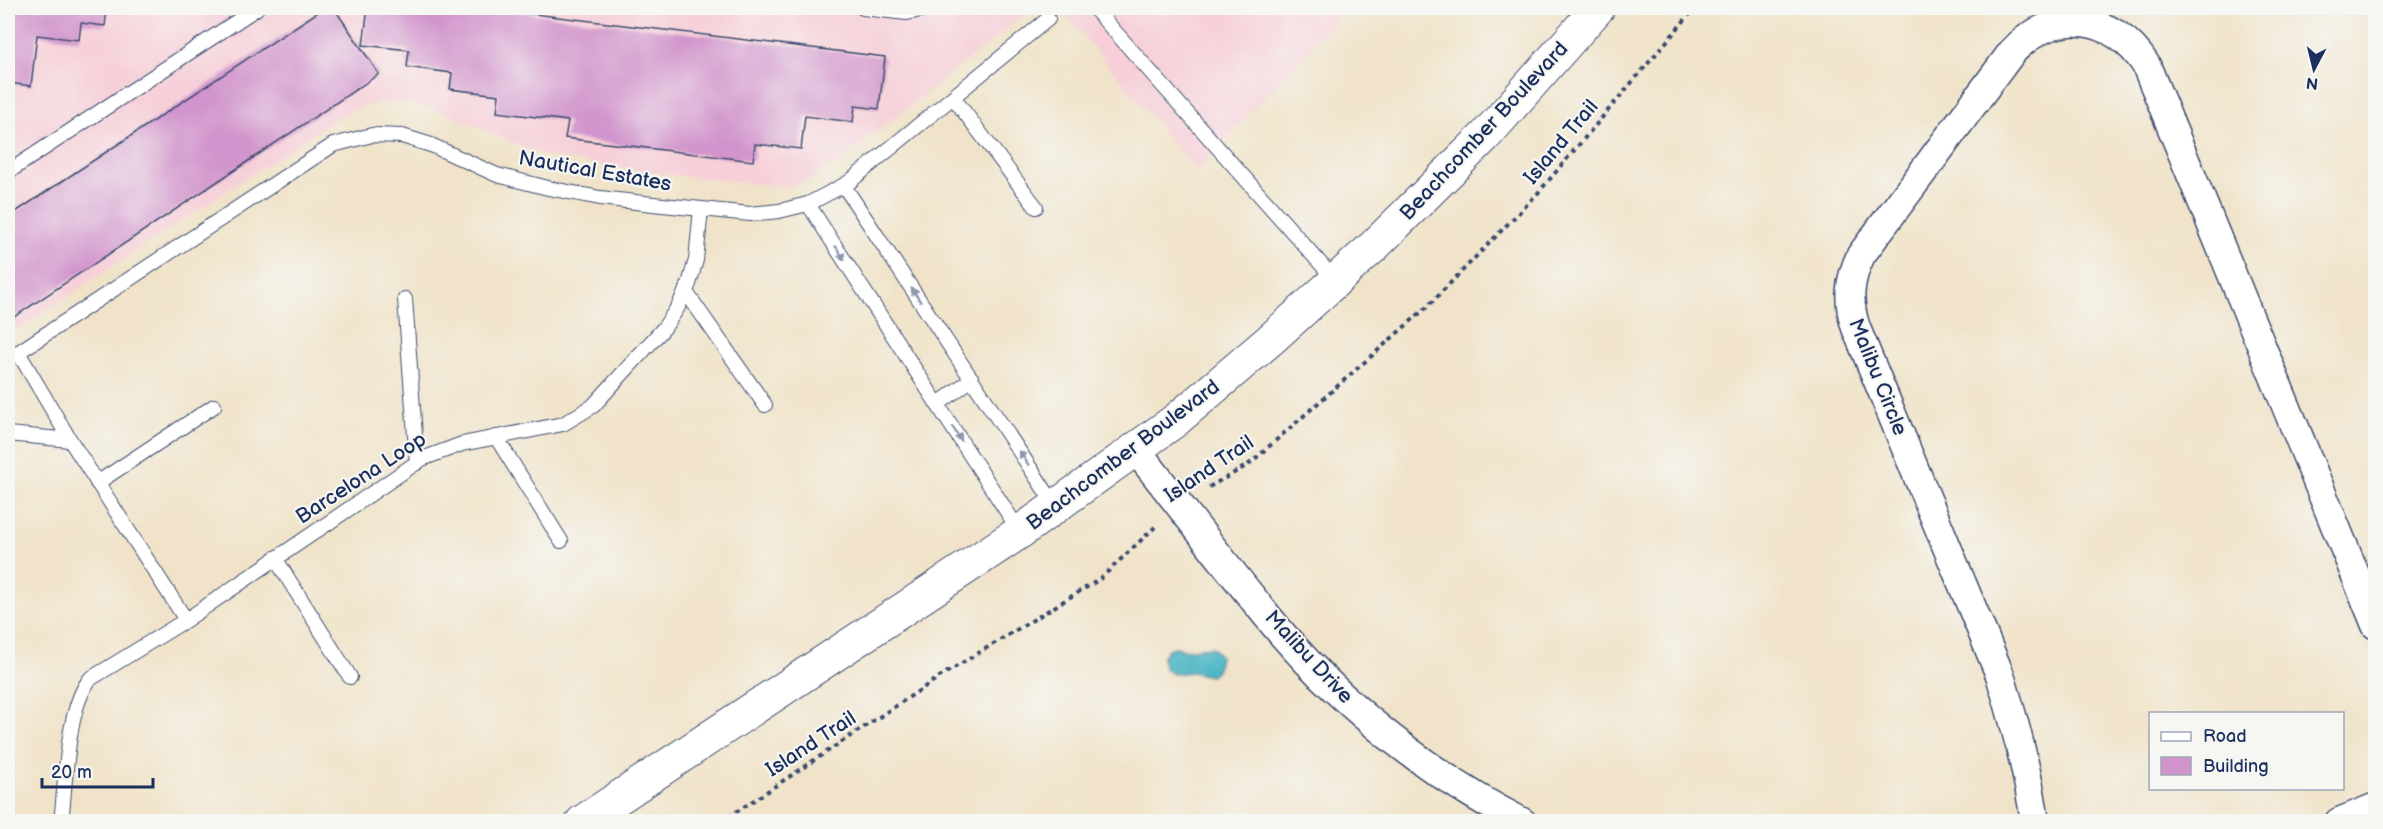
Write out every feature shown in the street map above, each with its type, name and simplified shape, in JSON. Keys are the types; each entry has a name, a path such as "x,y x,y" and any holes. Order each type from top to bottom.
{"street":[{"name":"Beachcomber Boulevard","path":"582,822 1020,532 1176,420 1336,281 1486,135 1598,8"},
{"name":"Malibu Circle","path":"2035,822 2029,780 2000,675 1856,328 1850,308 1852,274 1861,255 2012,52 2027,38 2052,25 2095,16 2124,38 2139,53 2149,70 2376,625"},
{"name":"Malibu Drive","path":"1136,450 1283,635 1332,686 1384,732 1441,774 1522,822"},
{"path":"2339,822 2376,807"}],"lane":[{"path":"8,171 257,8"},
{"path":"863,8 907,13 930,8"},
{"path":"1094,8 1336,281"},
{"name":"Nautical Estates","path":"70,440 13,355 333,144 352,138 382,134 412,138 497,175 548,188 600,198 701,209 765,213 808,204 844,186 1048,19"},
{"path":"954,97 1035,207"},
{"path":"844,186 1056,507"},
{"path":"808,204 1020,532"},
{"name":"Barcelona Loop","path":"61,822 73,716 80,694 90,680 186,620 417,463 448,448 555,426 586,411 605,394 664,328 686,292 696,260 701,209"},
{"path":"686,292 765,405"},
{"path":"405,299 417,463"},
{"path":"938,404 972,379"},
{"path":"97,483 214,406"},
{"path":"8,434 70,440 186,620"},
{"path":"496,437 561,541"},
{"path":"276,558 350,677"}],"path":[{"name":"Island Trail","path":"721,822 944,674 1100,579 1179,504 1248,465 1427,307 1538,193 1695,8"}],"shaded area":[{"path":"8,8 1033,8 839,162 807,180 786,187 654,173 544,156 444,112 411,103 383,102 357,109 332,121 8,336"},
{"path":"1061,8 1347,8 1196,171"}],"water":[{"path":"1176,647 1184,650 1212,647 1220,656 1217,671 1210,676 1192,672 1173,674 1165,669 1162,658 1168,649"}],"building":[{"path":"8,8 131,8 131,12 107,9 105,26 81,23 79,40 37,35 31,86 8,83"},
{"path":"324,8 334,8 379,74 8,321 8,217"},
{"path":"368,8 485,8 885,57 879,109 855,106 853,122 805,116 801,149 755,144 753,161 565,138 568,121 497,112 499,95 450,89 452,73 407,67 409,50 363,45"}]}
